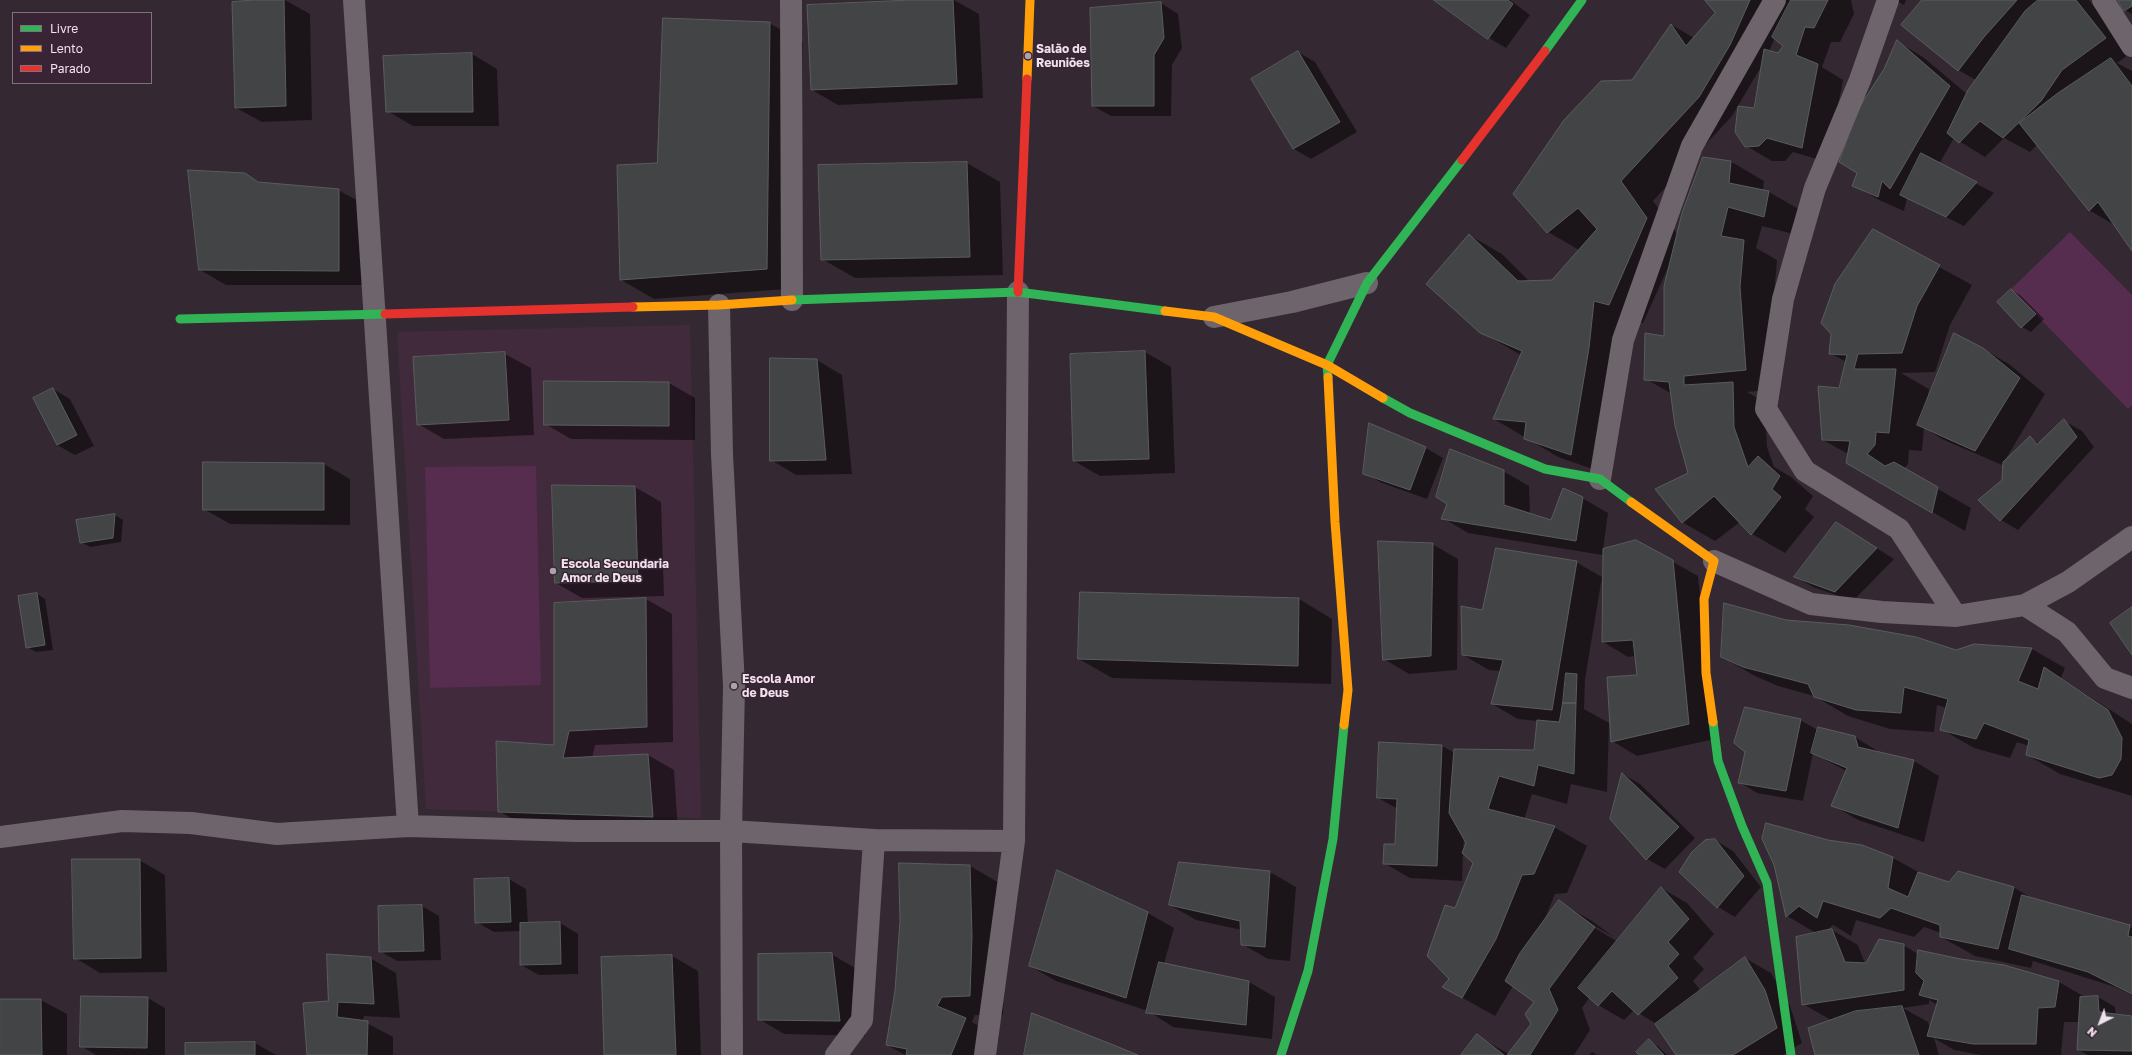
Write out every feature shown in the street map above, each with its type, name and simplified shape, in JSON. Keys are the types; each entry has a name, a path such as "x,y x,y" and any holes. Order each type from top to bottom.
{"street":[{"path":"354,0 408,826"},
{"path":"791,0 792,300"},
{"path":"986,1055 1014,841 1018,292 1030,0"},
{"path":"1281,1055 1308,971 1330,854 1348,690 1335,522 1327,365 1367,283 1510,100 1582,0"},
{"path":"1600,479 1623,340 1692,146 1775,0"},
{"path":"1888,0 1860,80 1815,188 1783,299 1766,409 1805,470 1898,529 1956,616"},
{"path":"2103,0 2131,44"},
{"path":"1214,317 1292,302 1367,283"},
{"path":"180,319 374,316 719,305 792,300 1018,292 1214,317 1327,365 1410,413 1471,439 1545,469 1600,479 1714,561 1811,604 1882,612 1956,616 2025,605 2068,582 2132,537"},
{"path":"719,305 722,454 734,686 731,832 732,1055"},
{"path":"1714,561 1704,599 1706,673 1718,761 1742,826 1767,883 1791,1055"},
{"path":"2025,605 2067,632 2105,678 2132,688"},
{"path":"0,837 122,821 190,823 277,834 408,826 577,831 731,832 874,840 1014,841"},
{"path":"836,1055 862,1020 874,840"}],"shaded area":[{"path":"2070,232 2132,295 2132,405 2128,409 2011,289"},
{"name":"Escola Secundaria Amor de Deus","path":"690,325 701,818 426,809 397,332"},
{"path":"536,466 541,685 430,688 425,467"}],"building":[{"path":"284,0 286,106 235,108 232,2"},
{"path":"911,0 953,0 957,84 811,90 807,5"},
{"path":"1434,0 1508,0 1513,4 1488,39"},
{"path":"1705,0 1750,0 1730,45 1699,97 1621,181 1647,218 1609,305 1594,301 1589,348 1571,455 1524,439 1526,422 1493,419 1522,351 1480,333 1426,284 1469,234 1518,281 1552,280 1597,229 1578,208 1547,233 1513,194 1564,120 1601,81 1632,80 1671,24 1686,46 1715,13"},
{"path":"1791,0 1828,0 1814,28 1805,27 1796,55 1818,64 1802,148 1767,138 1759,146 1745,147 1735,132 1738,106 1754,108 1764,49 1778,53 1783,46 1772,37"},
{"path":"1922,0 2017,0 1984,37 1958,71 1901,25"},
{"path":"2038,0 2076,0 2106,38 2062,70 2041,101 2003,138 1980,121 1959,143 1947,133 1968,90 2025,11"},
{"path":"2118,0 2132,0 2132,6 2124,11"},
{"path":"1161,2 1164,38 1154,55 1154,106 1092,106 1090,8"},
{"path":"663,18 770,22 767,269 620,280 617,165 657,163"},
{"path":"1897,40 1950,86 1890,189 1882,181 1878,197 1852,186 1857,173 1839,162 1857,111 1884,69"},
{"path":"1298,51 1340,122 1293,149 1251,79"},
{"path":"472,53 473,112 386,112 383,56"},
{"path":"2111,58 2132,86 2132,251 2098,202 2089,211 2019,123 2058,93"},
{"path":"1921,153 1977,182 1946,217 1900,195"},
{"path":"1703,157 1731,161 1729,183 1769,191 1764,217 1728,207 1721,236 1744,240 1740,287 1746,370 1684,376 1684,385 1733,382 1734,427 1748,467 1758,456 1780,476 1772,489 1781,497 1751,535 1714,496 1682,523 1655,489 1688,473 1675,426 1669,382 1644,380 1645,333 1664,336 1664,286 1682,213"},
{"path":"967,162 970,257 821,260 818,165"},
{"path":"188,170 245,173 258,182 339,189 339,271 199,270"},
{"path":"1873,229 1940,265 1917,306 1902,353 1858,354 1854,369 1896,369 1889,433 1876,432 1875,445 1867,454 1885,466 1894,462 1938,487 1932,513 1846,463 1850,441 1822,440 1818,386 1839,388 1847,355 1829,354 1831,334 1821,323 1835,284"},
{"path":"2011,289 2036,314 2021,328 1997,302"},
{"path":"1954,333 1983,348 2020,378 1975,451 1917,425"},
{"path":"1145,351 1149,459 1073,461 1070,354"},
{"path":"505,352 509,420 417,425 413,357"},
{"path":"770,358 817,359 826,460 770,461"},
{"path":"544,381 669,382 669,426 544,425"},
{"path":"53,388 77,435 57,445 33,398"},
{"path":"2064,419 2077,437 2000,521 1978,500 2002,480 2003,462 2030,436 2037,444"},
{"path":"1369,423 1426,447 1410,490 1363,474"},
{"path":"1450,449 1504,470 1504,505 1551,520 1563,488 1583,497 1576,541 1441,519 1447,504 1436,497"},
{"path":"203,462 324,463 324,510 203,510"},
{"path":"552,485 635,486 638,581 555,583"},
{"path":"115,514 113,538 80,543 76,520"},
{"path":"1836,522 1877,548 1835,592 1794,577"},
{"path":"1636,540 1673,560 1689,724 1611,742 1607,677 1637,675 1633,640 1602,642 1603,549"},
{"path":"1378,541 1433,543 1431,656 1383,660"},
{"path":"1496,548 1577,561 1552,710 1491,704 1503,660 1462,655 1461,606 1482,610"},
{"path":"1080,592 1299,598 1298,666 1078,659"},
{"path":"37,593 45,645 26,648 18,596"},
{"path":"646,598 647,727 569,731 563,758 648,754 653,817 498,812 496,741 554,745 554,603"},
{"path":"1724,603 1786,620 1849,625 1916,637 1956,650 1974,644 2032,648 2018,681 2038,689 2044,667 2108,710 2122,738 2121,759 2112,775 2099,778 2026,755 2029,740 1984,723 1976,739 1940,730 1948,699 1904,687 1901,713 1856,710 1814,697 1808,684 1743,667 1721,657"},
{"path":"2132,607 2132,655 2110,623"},
{"path":"1566,673 1577,674 1576,703 1563,703"},
{"path":"1563,703 1576,703 1574,774 1538,765 1534,786 1499,776 1488,809 1555,826 1534,874 1522,875 1496,939 1462,998 1442,987 1449,979 1427,956 1445,905 1455,908 1473,863 1462,853 1466,843 1449,813 1454,749 1534,750 1537,720 1559,722"},
{"path":"1745,707 1801,719 1786,791 1738,783 1745,752 1734,743"},
{"path":"1818,727 1855,736 1858,747 1914,760 1898,828 1831,806 1847,768 1811,753"},
{"path":"1379,742 1442,745 1437,866 1383,864 1384,844 1395,844 1397,799 1377,798"},
{"path":"1622,773 1679,827 1646,860 1610,819"},
{"path":"1766,823 1828,840 1862,845 1893,857 1888,888 1908,897 1918,872 1949,882 1958,871 2014,887 1998,949 1940,937 1940,925 1891,908 1880,918 1823,901 1817,918 1799,906 1786,917 1774,865 1762,839"},
{"path":"1715,839 1744,876 1717,908 1679,872 1691,853 1705,840"},
{"path":"72,859 140,859 141,958 74,959"},
{"path":"1179,862 1270,871 1265,947 1241,945 1240,921 1169,905"},
{"path":"899,863 970,865 972,936 970,996 942,997 937,1006 966,1018 951,1055 906,1055 907,1049 886,1045 895,991 900,921"},
{"path":"1057,870 1148,912 1126,998 1029,966"},
{"path":"509,878 511,922 475,923 474,879"},
{"path":"1661,887 1689,919 1668,942 1679,954 1668,966 1678,978 1638,1015 1612,991 1598,1006 1578,988"},
{"path":"2022,895 2130,925 2128,936 2132,937 2132,994 2088,972 2009,949"},
{"path":"1559,900 1595,927 1549,989 1558,1010 1530,1055 1507,1055 1531,1024 1525,1014 1534,1002 1505,981 1520,953"},
{"path":"422,905 424,951 379,952 378,906"},
{"path":"560,922 561,964 520,965 520,923"},
{"path":"1832,929 1845,962 1866,963 1879,939 1904,944 1904,990 1802,1005 1796,937"},
{"path":"1918,950 1961,959 2004,965 2059,981 2055,1007 2038,1008 2036,1044 1973,1044 1927,1036 1938,1000 1919,995 1924,981 1916,973"},
{"path":"832,953 840,1021 758,1020 758,954"},
{"path":"327,954 371,957 374,1004 338,1002 337,1017 368,1021 367,1055 307,1055 303,1003 328,1001"},
{"path":"672,955 676,1055 604,1055 601,957"},
{"path":"1745,957 1765,990 1777,1028 1733,1055 1676,1055 1655,1024"},
{"path":"1159,962 1249,981 1246,1025 1146,1013"},
{"path":"81,996 148,997 147,1048 80,1047"},
{"path":"2098,996 2099,1012 2132,1016 2132,1051 2077,1050 2080,997"},
{"path":"0,999 41,999 42,1055 0,1055"},
{"path":"1902,1006 1919,1055 1815,1055 1808,1028 1855,1011"},
{"path":"1032,1013 1111,1044 1138,1055 1024,1055"},
{"path":"1477,1034 1504,1055 1461,1055"},
{"path":"1649,1039 1664,1055 1639,1055 1636,1052"},
{"path":"255,1042 255,1055 185,1055 185,1043"}],"traffic: fast":[{"path":"1545,51 1582,0"},
{"path":"1328,377 1327,365 1367,283 1462,160"},
{"path":"792,300 1018,292 1165,311"},
{"path":"180,319 385,314"},
{"path":"1383,398 1410,413 1545,469 1600,479 1631,502"},
{"path":"1713,722 1718,761 1742,826 1767,883 1791,1055"},
{"path":"1281,1055 1308,971 1333,839 1344,725"}],"traffic: slow":[{"path":"1027,79 1030,0"},
{"path":"633,307 719,305 792,300"},
{"path":"1165,311 1214,317 1327,365 1383,398"},
{"path":"1328,377 1335,522 1348,690 1344,725"},
{"path":"1631,502 1714,561 1704,599 1706,673 1713,722"}],"traffic: jam":[{"path":"1462,160 1545,51"},
{"path":"1018,292 1027,79"},
{"path":"385,314 633,307"}],"place":[{"name":"Salão de Reuniões","path":"1028,56"},
{"name":"Escola Secundaria Amor de Deus","path":"553,571"},
{"name":"Escola Amor de Deus","path":"734,686"}]}
